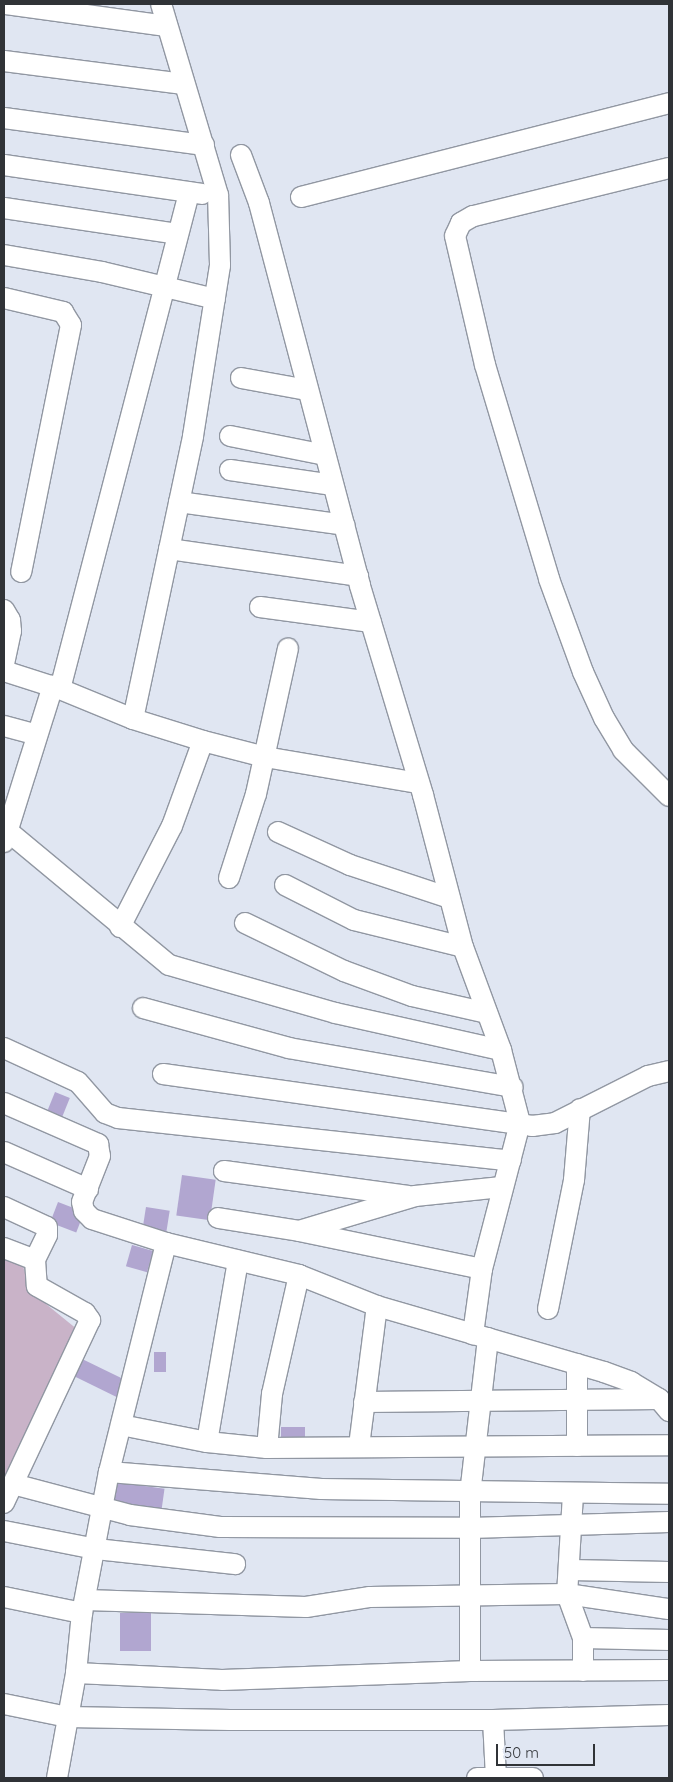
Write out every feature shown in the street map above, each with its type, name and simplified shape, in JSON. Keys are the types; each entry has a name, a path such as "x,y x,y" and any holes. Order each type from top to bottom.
{"street":[{"path":"6,4 167,26"},
{"path":"133,719 205,368 220,265 218,195 161,4"},
{"path":"4,61 184,84"},
{"path":"301,197 669,103"},
{"path":"4,118 204,145"},
{"path":"241,155 259,203 333,485 419,783 463,947 513,1087 520,1124 482,1269 480,1401 470,1494 468,1593 470,1672"},
{"path":"4,165 189,193 218,195"},
{"path":"669,168 473,216 461,223 455,236 485,365 549,579 583,672 604,718 624,750 669,796"},
{"path":"189,193 56,688 37,735 5,834 159,959 184,970 336,1013 501,1050"},
{"path":"4,208 177,234"},
{"path":"4,255 163,285 214,299"},
{"path":"4,298 63,312 71,325 21,572"},
{"path":"241,378 308,390"},
{"path":"230,436 326,455"},
{"path":"230,470 333,485"},
{"path":"179,502 344,525"},
{"path":"169,549 358,576"},
{"path":"260,607 371,622"},
{"path":"4,610 10,620 11,631 4,663"},
{"path":"229,878 265,757 288,648"},
{"path":"4,671 56,688 133,719 203,741 265,757 419,783"},
{"path":"4,726 37,735"},
{"path":"120,927 172,826 203,741"},
{"path":"278,832 350,865 450,898"},
{"path":"285,886 354,920 463,947"},
{"path":"244,923 344,971 412,996 487,1014"},
{"path":"143,1008 289,1048 513,1087"},
{"path":"4,1048 78,1082 105,1113 118,1118 511,1161"},
{"path":"163,1074 532,1126 555,1123 648,1076 669,1071"},
{"path":"4,1103 98,1144 100,1156 83,1206 92,1219 166,1243 299,1275 377,1306 577,1364 631,1382 664,1405"},
{"path":"548,1309 574,1180 580,1109"},
{"path":"4,1152 88,1189"},
{"path":"224,1171 415,1196"},
{"path":"299,1231 415,1196 502,1187"},
{"path":"4,1207 47,1227 47,1235 35,1260 37,1286 85,1313 90,1320 4,1503"},
{"path":"218,1218 299,1231 482,1269"},
{"path":"57,1778 76,1673 83,1606 103,1506 166,1243"},
{"path":"4,1248 35,1260"},
{"path":"207,1442 238,1261"},
{"path":"266,1448 272,1394 299,1275"},
{"path":"359,1446 377,1306"},
{"path":"577,1364 577,1446"},
{"path":"364,1402 577,1401 664,1405"},
{"path":"122,1425 207,1442 266,1448 359,1446 475,1448 669,1444"},
{"path":"110,1472 321,1489 470,1494 669,1494"},
{"path":"13,1484 103,1506 130,1515 220,1527 470,1528 669,1522"},
{"path":"573,1494 570,1570 567,1594 583,1638 583,1671"},
{"path":"4,1531 96,1548 235,1564"},
{"path":"570,1570 669,1572"},
{"path":"4,1597 83,1606 306,1607 363,1597 468,1593 567,1594 669,1609"},
{"path":"583,1638 669,1640"},
{"path":"76,1673 222,1680 470,1672 669,1670"},
{"path":"4,1704 68,1717 493,1720 669,1715"},
{"path":"493,1720 489,1778 533,1778"}],"shaded area":[{"path":"4,1259 23,1266 30,1291 78,1330 4,1484"}],"building":[{"path":"55,1092 70,1098 62,1117 48,1111"},
{"path":"182,1175 216,1180 210,1220 176,1216"},
{"path":"58,1202 84,1212 76,1233 50,1223"},
{"path":"146,1207 170,1211 166,1232 143,1229"},
{"path":"132,1245 153,1251 147,1272 126,1266"},
{"path":"154,1352 166,1352 166,1372 154,1372"},
{"path":"78,1357 127,1381 119,1398 70,1374"},
{"path":"281,1427 305,1427 305,1442 281,1442"},
{"path":"116,1482 165,1489 161,1512 113,1505"},
{"path":"120,1613 151,1613 151,1651 120,1651"}]}
